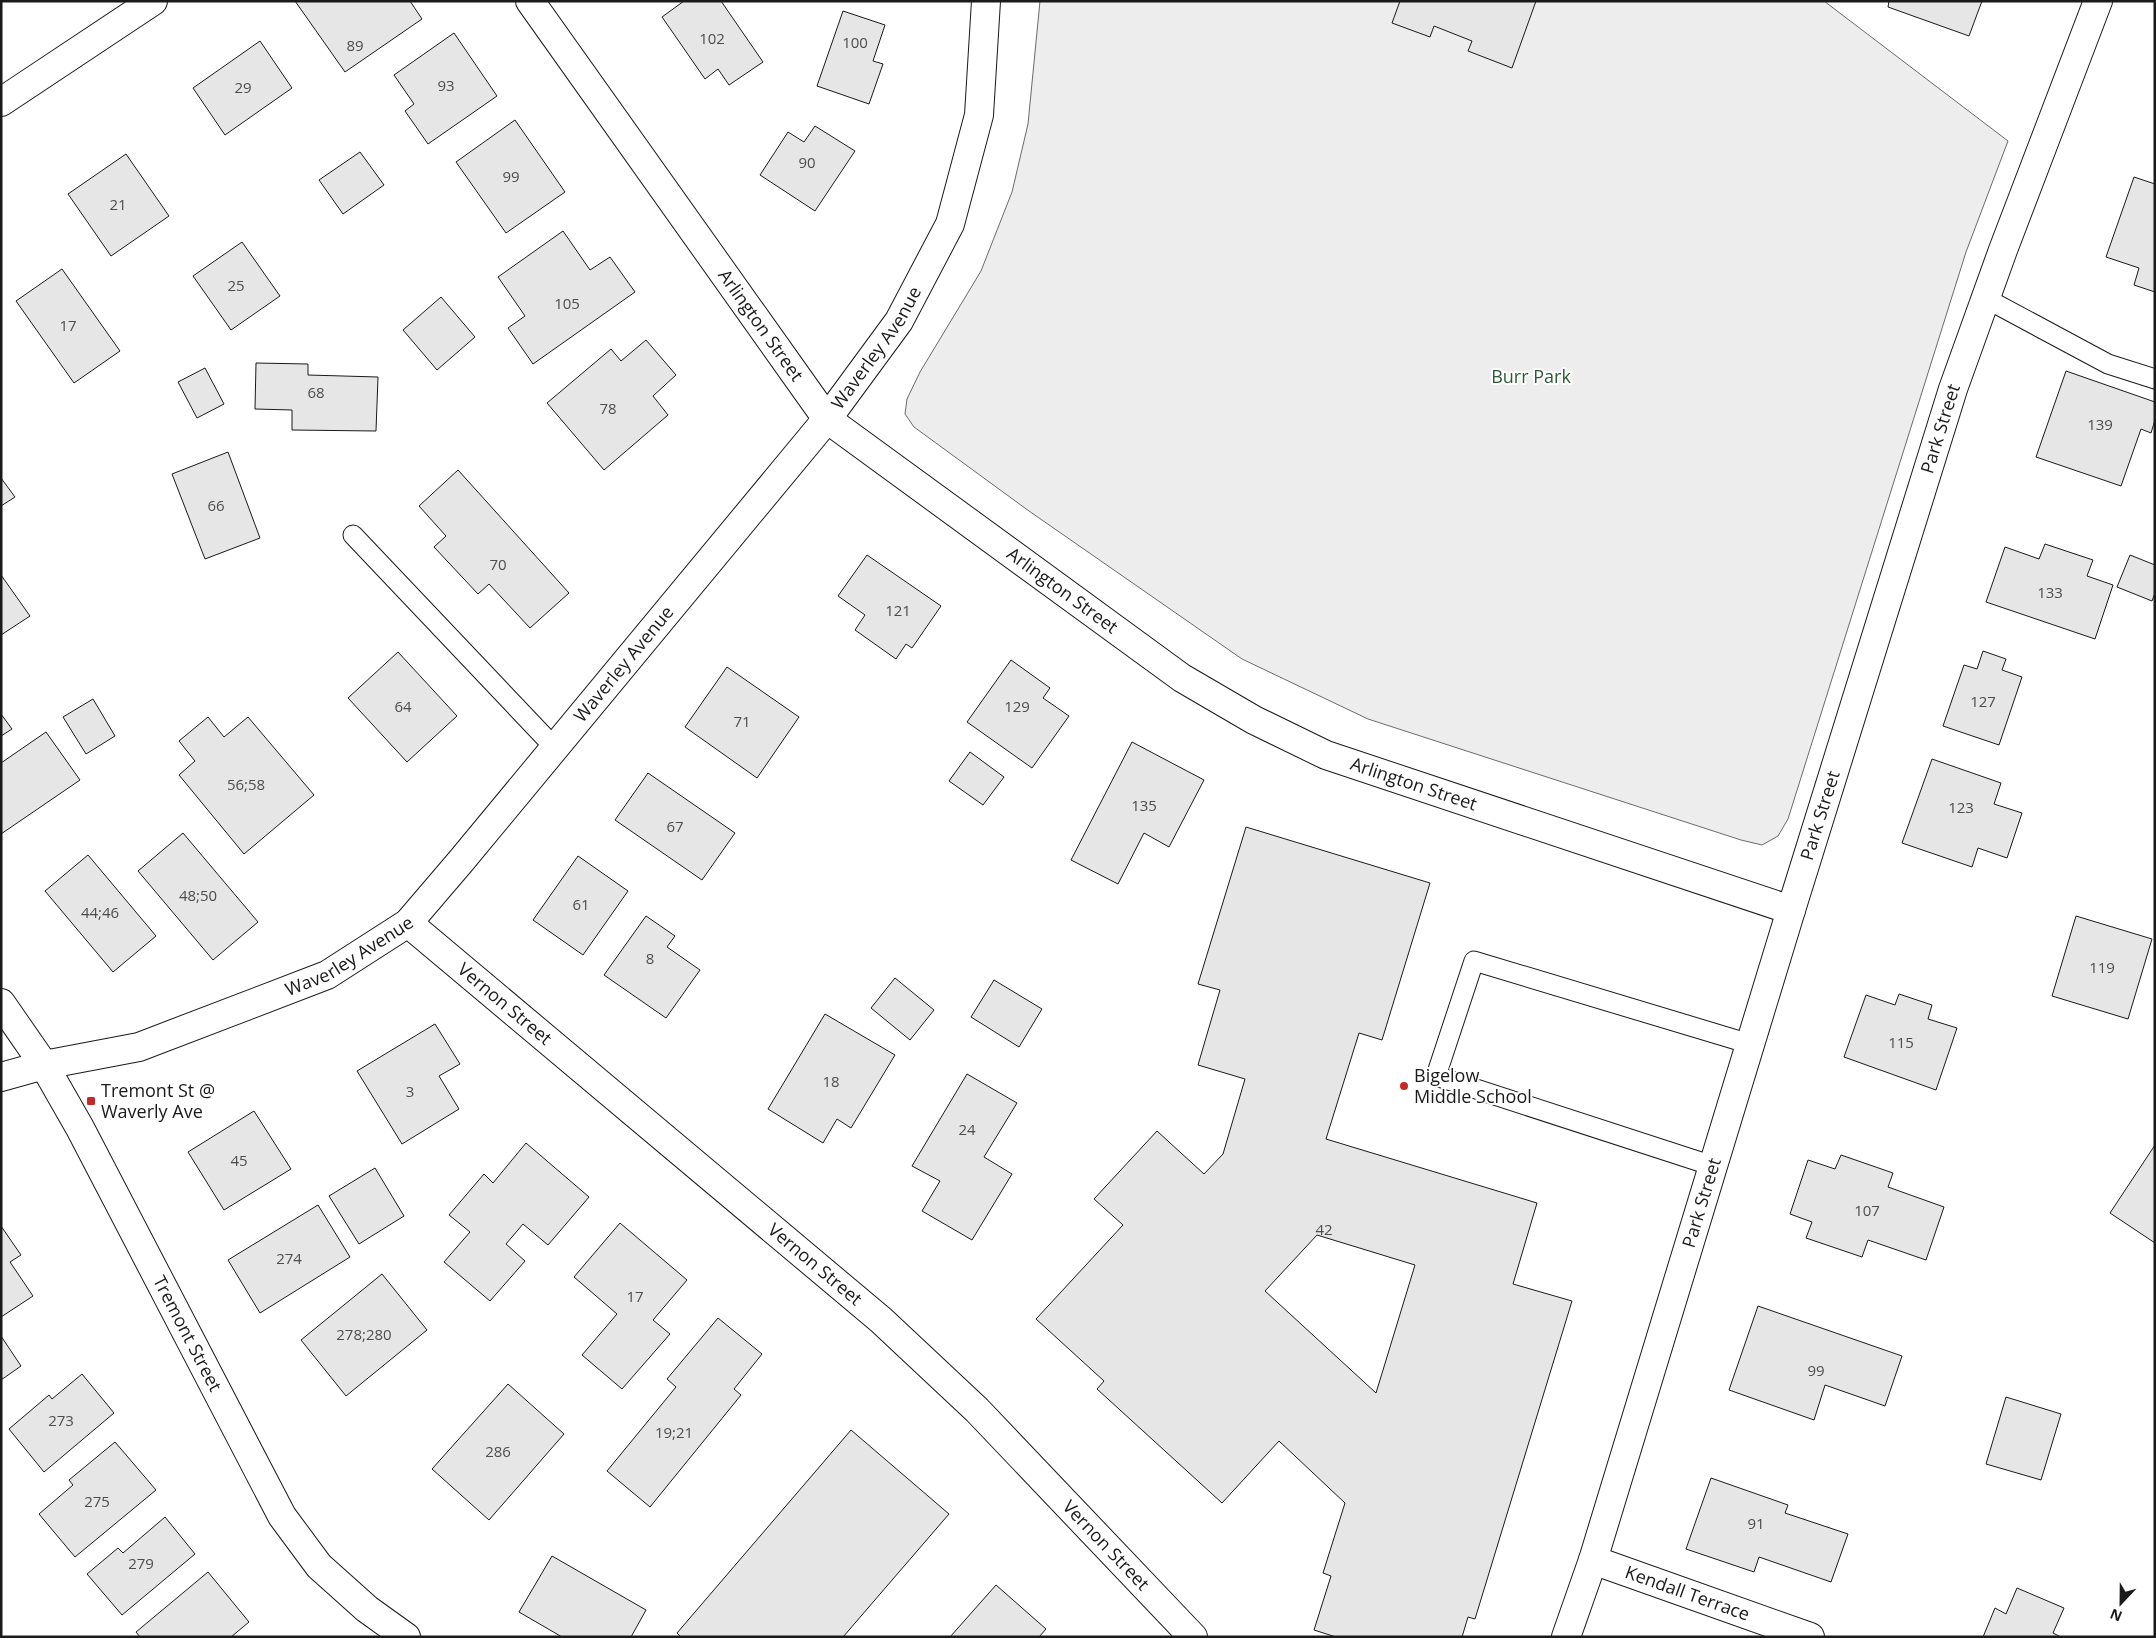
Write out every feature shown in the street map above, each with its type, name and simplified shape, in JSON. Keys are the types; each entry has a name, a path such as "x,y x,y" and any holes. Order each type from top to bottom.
{"street":[{"path":"1,102 153,1"},
{"name":"Arlington Street","path":"530,1 827,419 1182,678 1254,720 1326,756 1791,910"},
{"name":"Waverley Avenue","path":"1,1077 44,1065 139,1046 252,1005 327,975 408,923 827,419 899,321 950,224 979,114 986,1"},
{"name":"Park Street","path":"1566,1637 1594,1560 1791,910 1914,509 1953,389 1985,298 2098,1"},
{"name":"Vernon Street","path":"408,923 785,1238 880,1320 977,1410 1193,1637"},
{"name":"Tremont Street","path":"1,1003 44,1065 85,1136 282,1516 319,1566 367,1609 406,1637"},
{"name":"Kendall Terrace","path":"1594,1560 1810,1637"}],"lane":[{"path":"1985,298 2108,364 2155,380"},
{"path":"354,535 555,748"},
{"path":"1713,1166 1436,1076 1474,961 1750,1044"}],"green space":[{"name":"Burr Park","path":"1040,1 1824,1 2008,141 1966,252 1788,819 1778,836 1762,845 1741,840 1368,719 1242,659 1029,511 914,427 905,414 907,399 920,372 981,271 1012,192 1028,124"}],"building":[{"path":"295,1 410,1 422,19 345,72"},
{"path":"684,1 721,1 763,62 729,85 718,69 705,79 662,17"},
{"path":"1400,1 1536,1 1512,68 1468,51 1472,41 1434,26 1430,37 1392,23"},
{"path":"1889,1 1982,1 1969,36 1888,7"},
{"path":"843,11 885,25 873,61 883,64 869,104 817,86"},
{"path":"454,33 497,96 428,144 405,111 414,104 394,75"},
{"path":"260,41 292,88 225,135 193,88"},
{"path":"515,120 565,192 506,233 456,162"},
{"path":"815,126 855,151 815,211 760,175 788,132 804,142"},
{"path":"360,152 384,185 343,214 319,180"},
{"path":"126,154 169,216 111,256 68,194"},
{"path":"2134,177 2155,184 2155,292 2134,285 2139,268 2106,257"},
{"path":"563,231 590,270 610,257 635,292 533,364 508,328 525,316 498,277"},
{"path":"242,242 280,296 231,330 193,276"},
{"path":"62,269 120,351 74,383 16,301"},
{"path":"441,297 475,337 437,370 403,330"},
{"path":"646,340 676,375 653,396 668,415 604,470 547,403 611,349 621,361"},
{"path":"256,363 308,364 308,375 378,377 376,431 292,430 292,410 255,409"},
{"path":"205,368 224,404 197,418 178,382"},
{"path":"2066,371 2155,402 2155,420 2151,433 2141,429 2121,486 2036,457"},
{"path":"228,452 260,538 205,559 172,474"},
{"path":"458,470 569,593 530,628 489,584 478,594 434,547 446,536 419,506"},
{"path":"1,478 15,497 1,506"},
{"path":"2045,544 2093,560 2087,576 2113,585 2095,639 1986,602 2005,547 2039,559"},
{"path":"867,555 941,606 912,648 906,644 896,659 855,630 865,615 838,596"},
{"path":"2130,555 2155,565 2155,593 2152,601 2117,587"},
{"path":"1,575 30,616 1,635"},
{"path":"1983,651 2006,659 2002,670 2022,677 1999,745 1943,726 1964,665 1977,669"},
{"path":"398,652 457,716 407,762 348,698"},
{"path":"1011,660 1050,688 1043,698 1069,716 1032,768 967,722"},
{"path":"727,667 799,717 757,778 685,727"},
{"path":"93,699 115,736 86,754 63,717"},
{"path":"1,714 12,729 1,736"},
{"path":"208,717 224,737 248,717 314,795 244,854 179,775 195,761 179,741"},
{"path":"46,732 80,780 1,834 1,763"},
{"path":"1132,742 1204,780 1169,847 1144,833 1118,884 1071,860"},
{"path":"970,752 1004,777 983,805 949,781"},
{"path":"1932,759 2001,783 1994,804 2022,813 2007,858 1978,848 1972,867 1902,843"},
{"path":"648,773 735,833 702,880 615,820"},
{"path":"1246,827 1430,883 1382,1040 1359,1033 1326,1139 1537,1203 1513,1284 1572,1301 1475,1619 1468,1617 1462,1637 1336,1637 1314,1630 1331,1576 1323,1573 1345,1503 1279,1441 1222,1503 1097,1389 1104,1381 1036,1319 1123,1225 1094,1199 1157,1131 1204,1174 1223,1154 1245,1079 1198,1065 1220,990 1198,984","holes":["1317,1235 1415,1265 1376,1393 1265,1291"]},
{"path":"183,833 258,922 213,960 138,871"},
{"path":"88,855 156,936 113,972 45,891"},
{"path":"578,856 628,891 583,955 533,920"},
{"path":"646,916 675,936 667,947 700,970 666,1018 604,975"},
{"path":"2076,916 2152,939 2128,1019 2052,996"},
{"path":"895,978 934,1010 910,1040 871,1008"},
{"path":"994,980 1042,1009 1019,1047 971,1017"},
{"path":"1899,994 1932,1005 1928,1019 1957,1028 1936,1090 1844,1057 1866,995 1895,1005"},
{"path":"825,1014 895,1055 851,1128 837,1119 823,1143 768,1109"},
{"path":"435,1024 460,1064 439,1076 459,1109 402,1144 357,1071"},
{"path":"967,1074 1017,1103 984,1157 1012,1174 972,1240 922,1211 940,1181 912,1166"},
{"path":"254,1111 291,1169 224,1210 188,1152"},
{"path":"526,1143 589,1197 548,1245 523,1224 506,1244 525,1261 490,1301 444,1262 470,1232 449,1215 484,1174 493,1183"},
{"path":"2155,1145 2155,1243 2110,1213"},
{"path":"1841,1155 1893,1173 1888,1187 1944,1207 1926,1260 1868,1240 1862,1257 1806,1238 1812,1222 1790,1214 1808,1160 1835,1169"},
{"path":"375,1168 404,1216 359,1244 329,1196"},
{"path":"318,1205 350,1257 260,1313 228,1260"},
{"path":"620,1223 687,1280 653,1320 670,1334 622,1389 582,1355 617,1314 574,1277"},
{"path":"1,1226 21,1255 10,1262 33,1296 1,1317"},
{"path":"382,1274 427,1330 346,1396 301,1340"},
{"path":"1758,1306 1902,1356 1885,1406 1825,1385 1814,1420 1729,1390"},
{"path":"718,1318 762,1354 734,1389 741,1395 650,1507 607,1471 676,1387 667,1379"},
{"path":"1,1336 21,1366 1,1380"},
{"path":"82,1374 114,1413 44,1472 9,1429 49,1395 52,1399"},
{"path":"508,1384 564,1434 489,1520 432,1469"},
{"path":"2006,1397 2061,1414 2041,1480 1986,1464"},
{"path":"851,1430 949,1514 843,1637 681,1637 677,1633"},
{"path":"115,1442 156,1490 75,1557 39,1514 73,1485 69,1480"},
{"path":"1711,1478 1788,1505 1785,1513 1848,1534 1831,1582 1759,1557 1754,1572 1686,1549"},
{"path":"165,1517 195,1554 122,1615 87,1574 118,1548 123,1553"},
{"path":"552,1556 646,1610 631,1637 562,1637 519,1612"},
{"path":"208,1572 249,1622 231,1637 140,1637 136,1632"},
{"path":"996,1585 1046,1629 1039,1637 950,1637"},
{"path":"2017,1588 2064,1608 2053,1633 2061,1637 1983,1637 1995,1608 2006,1614"}],"place":[{"name":"Bigelow Middle School","path":"1404,1086"},
{"name":"Tremont St @ Waverly Ave","path":"91,1101"}]}
